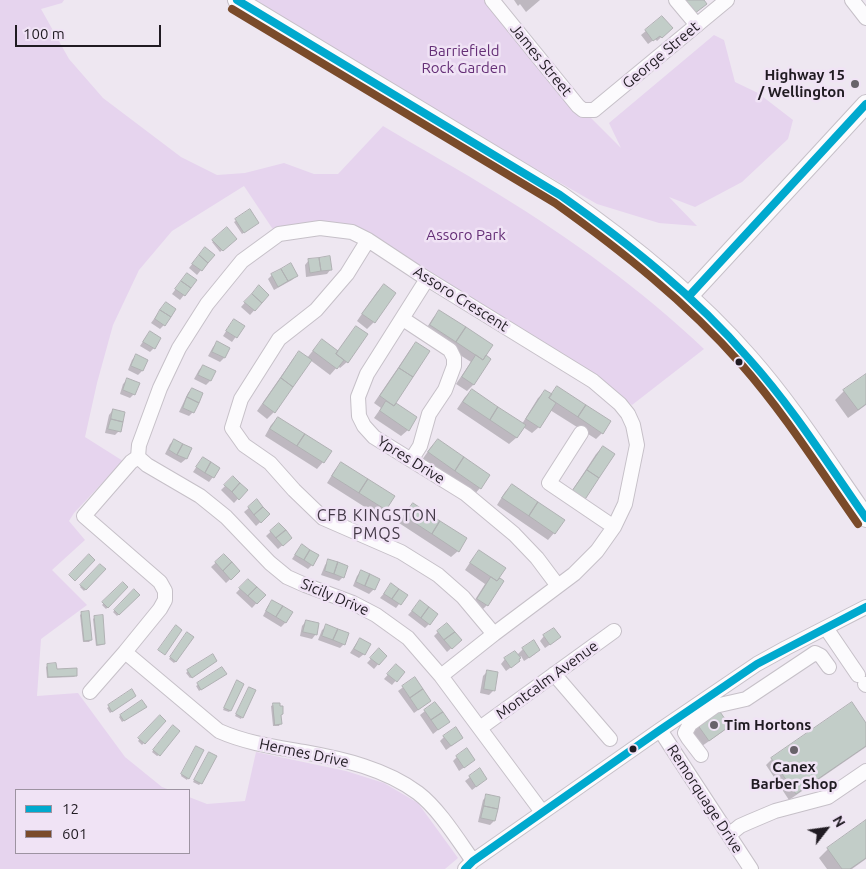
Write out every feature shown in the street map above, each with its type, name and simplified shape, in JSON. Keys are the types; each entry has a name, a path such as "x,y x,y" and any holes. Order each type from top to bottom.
{"main road":[{"path":"236,0 560,195 598,221 673,281 749,358 793,413 866,518"},
{"path":"689,296 866,104"}],"street":[{"name":"James Street","path":"492,0 578,106 583,110 594,110"},
{"path":"676,0 697,24"},
{"name":"George Street","path":"594,110 727,0"},
{"path":"852,0 866,18"},
{"name":"Assoro Crescent","path":"125,652 160,609 165,600 165,591 160,582 84,516 138,457 140,445 160,388 179,348 207,304 242,261 279,234 320,228 352,232 368,240 427,279 593,381 620,404 628,414 638,446 626,504 598,551 574,574 441,676"},
{"path":"368,240 348,274 316,310 280,338 241,399 232,428 244,445 270,463 323,518 401,552 438,575 463,597 494,634"},
{"name":"Ypres Drive","path":"427,279 367,374 358,397 359,416 364,426 374,437 466,494 514,534 537,558 558,586"},
{"path":"403,319 450,350 454,358 454,366 445,390 429,414 420,446 411,460"},
{"path":"581,433 549,483 614,527"},
{"name":"Sicily Drive","path":"138,457 147,465 200,496 226,517 270,563 287,577 353,603 376,615 408,638 441,676 542,812"},
{"path":"469,865 542,812 757,664 866,607"},
{"path":"826,628 863,681"},
{"name":"Montcalm Avenue","path":"480,728 614,631"},
{"path":"90,692 125,652"},
{"name":"Hermes Drive","path":"125,652 220,730 234,737 249,742 352,763 394,778 418,794 435,810 469,865"},
{"path":"701,755 685,733 690,724 715,706 746,699 815,653 821,656 829,667"},
{"path":"554,674 610,739"},
{"name":"Remorquage Drive","path":"660,730 750,869"},
{"path":"729,835 740,826 775,811 828,797 866,772"}],"green space":[{"name":"Assoro Park","path":"0,0 64,0 62,3 41,9 69,59 103,98 181,157 217,175 245,173 284,163 314,174 338,174 383,126 484,185 579,247 656,306 704,349 632,405 596,377 433,276 364,230 278,237 244,186 172,231 139,270 113,325 85,437 123,461 74,513 69,521 85,540 52,570 87,605 41,639 37,696 78,693 125,757 162,787 167,789 15,789 15,854 190,854 190,797 207,804 245,801 256,752 346,771 384,783 418,803 458,858 445,869 0,869"},
{"name":"Barriefield Rock Garden","path":"242,0 492,0 583,110 621,148 609,123 714,35 724,40 735,82 758,93 793,120 788,139 742,182 695,207 669,197 697,226 659,223 597,204"}],"building":[{"path":"685,0 704,0 707,4 694,14"},
{"path":"662,16 673,28 662,38 660,36 653,41 645,30"},
{"path":"250,209 259,223 244,233 235,219"},
{"path":"227,227 237,239 223,251 212,240"},
{"path":"205,247 215,255 208,263 199,255"},
{"path":"199,255 208,263 202,271 192,264"},
{"path":"330,256 332,270 321,271 319,258"},
{"path":"319,258 321,271 310,273 308,259"},
{"path":"291,263 298,276 288,281 281,269"},
{"path":"281,269 288,281 278,287 271,274"},
{"path":"187,273 197,280 191,288 181,281"},
{"path":"181,281 191,288 185,296 175,289"},
{"path":"384,284 396,293 375,323 362,314"},
{"path":"259,285 269,295 262,303 252,294"},
{"path":"252,294 262,303 255,311 244,302"},
{"path":"166,302 176,309 171,317 160,310"},
{"path":"160,310 171,317 165,326 155,319"},
{"path":"439,310 466,327 456,342 430,325"},
{"path":"234,319 245,326 237,338 226,331"},
{"path":"356,326 368,334 348,363 336,354"},
{"path":"466,327 493,345 483,360 456,342"},
{"path":"150,331 161,338 155,349 143,342"},
{"path":"322,339 338,351 336,354 344,360 337,369 313,351"},
{"path":"217,341 230,348 225,358 212,352"},
{"path":"416,342 430,351 413,377 399,368"},
{"path":"299,351 312,360 293,387 281,378"},
{"path":"136,354 148,360 143,371 131,366"},
{"path":"476,355 483,360 486,355 491,359 474,385 462,377"},
{"path":"203,365 216,371 211,381 198,375"},
{"path":"399,368 413,377 394,406 380,396"},
{"path":"866,374 866,404 858,410 843,390"},
{"path":"127,378 140,383 135,395 123,390"},
{"path":"281,378 293,387 275,413 263,404"},
{"path":"557,386 586,405 578,417 549,398"},
{"path":"192,388 203,393 199,403 187,397"},
{"path":"472,389 498,407 490,420 463,402"},
{"path":"545,390 552,394 549,398 556,403 540,428 526,419"},
{"path":"187,397 199,403 194,413 183,408"},
{"path":"386,401 394,406 396,403 417,417 409,431 380,411"},
{"path":"586,405 611,421 603,434 578,417"},
{"path":"498,407 526,425 517,438 490,420"},
{"path":"113,409 125,412 123,422 111,419"},
{"path":"278,417 305,434 297,446 270,429"},
{"path":"111,419 123,422 121,432 108,429"},
{"path":"305,434 332,451 324,463 297,446"},
{"path":"174,439 183,444 177,455 169,450"},
{"path":"438,439 464,457 455,471 428,452"},
{"path":"183,444 192,448 187,459 177,455"},
{"path":"603,446 615,454 599,478 587,470"},
{"path":"203,457 211,462 205,473 196,467"},
{"path":"464,457 490,475 481,489 455,471"},
{"path":"211,462 220,468 214,478 205,473"},
{"path":"341,462 368,479 359,493 332,476"},
{"path":"587,470 599,478 584,501 571,493"},
{"path":"233,476 240,483 232,492 224,485"},
{"path":"368,479 395,496 386,510 359,493"},
{"path":"240,483 248,490 239,500 232,492"},
{"path":"512,484 538,502 529,516 502,498"},
{"path":"257,499 263,507 254,515 248,507"},
{"path":"538,502 565,520 555,534 529,516"},
{"path":"413,503 440,521 432,534 404,516"},
{"path":"263,507 270,514 261,523 254,515"},
{"path":"440,521 467,538 459,552 432,534"},
{"path":"279,523 286,530 276,538 270,531"},
{"path":"286,530 292,538 283,546 276,538"},
{"path":"302,544 310,550 304,560 295,555"},
{"path":"310,550 319,555 313,566 304,560"},
{"path":"479,550 506,568 497,581 470,563"},
{"path":"89,554 95,560 75,581 69,575"},
{"path":"224,554 232,562 223,571 215,562"},
{"path":"328,559 338,562 334,574 325,571"},
{"path":"232,562 240,571 231,580 223,571"},
{"path":"338,562 348,566 344,578 334,574"},
{"path":"100,564 106,569 86,590 80,585"},
{"path":"361,570 370,574 365,586 356,582"},
{"path":"370,574 380,579 375,590 365,586"},
{"path":"491,577 497,581 500,578 504,581 488,606 477,599"},
{"path":"248,579 257,587 248,596 239,588"},
{"path":"123,582 128,587 108,608 102,602"},
{"path":"391,583 399,589 392,599 384,594"},
{"path":"257,587 266,595 257,604 248,596"},
{"path":"134,589 140,595 119,615 114,610"},
{"path":"399,589 408,595 401,605 392,599"},
{"path":"272,600 283,606 276,617 266,611"},
{"path":"420,600 429,607 421,618 412,611"},
{"path":"283,606 293,612 286,623 276,617"},
{"path":"429,607 438,614 430,625 421,618"},
{"path":"89,611 92,640 84,641 81,612"},
{"path":"103,615 105,644 97,645 94,616"},
{"path":"306,620 319,623 317,635 303,632"},
{"path":"447,623 455,632 444,640 437,631"},
{"path":"326,624 338,629 333,640 322,636"},
{"path":"176,625 182,630 165,655 158,650"},
{"path":"554,628 561,637 550,645 543,635"},
{"path":"338,629 349,633 345,645 333,640"},
{"path":"187,632 194,637 176,662 170,657"},
{"path":"455,632 462,640 452,649 444,640"},
{"path":"360,638 371,644 365,655 354,649"},
{"path":"534,640 540,650 529,658 522,648"},
{"path":"379,648 387,656 379,665 370,658"},
{"path":"515,651 521,658 511,668 504,658"},
{"path":"213,654 217,661 192,678 187,670"},
{"path":"56,663 57,669 77,668 77,676 48,677 47,664"},
{"path":"396,664 405,672 397,682 387,674"},
{"path":"222,667 227,674 201,690 197,683"},
{"path":"487,670 498,672 495,691 484,689"},
{"path":"415,677 423,689 410,698 402,686"},
{"path":"237,680 244,684 231,711 224,708"},
{"path":"249,687 256,690 243,718 236,714"},
{"path":"132,689 136,696 112,712 108,705"},
{"path":"423,689 431,701 418,710 410,698"},
{"path":"142,700 147,707 124,721 120,715"},
{"path":"435,702 443,712 431,720 424,710"},
{"path":"852,702 866,723 866,746 796,794 771,758"},
{"path":"273,703 280,703 280,706 283,706 282,724 275,725"},
{"name":"Tim Hortons","path":"718,709 730,726 709,741 697,724"},
{"path":"443,712 450,722 438,730 431,720"},
{"path":"160,715 166,721 145,744 138,738"},
{"path":"173,725 180,731 160,756 153,750"},
{"path":"456,727 463,738 451,746 443,736"},
{"path":"196,746 204,750 189,779 181,774"},
{"path":"467,748 475,760 464,768 456,756"},
{"path":"209,752 217,756 202,784 194,780"},
{"path":"480,768 487,779 476,787 469,776"},
{"path":"486,794 500,797 498,809 484,806"},
{"path":"484,806 498,809 495,821 481,818"},
{"path":"866,820 866,858 850,869 842,869 827,848"}],"transit line":[{"name":"12","path":"237,0 560,195 635,251 706,313 765,378 810,437 866,518"},
{"name":"601","path":"232,9 555,203 629,259 676,298 741,364 787,422 858,524"},
{"name":"12","path":"689,296 866,104"},
{"name":"12","path":"465,869 473,861 757,664 866,607"}],"place":[{"name":"Highway 15 / Wellington","path":"855,84"},
{"name":"Tim Hortons","path":"714,725"},
{"name":"Canex Barber Shop","path":"794,750"}],"district":[{"name":"CFB KINGSTON PMQS","path":"377,525"}]}
